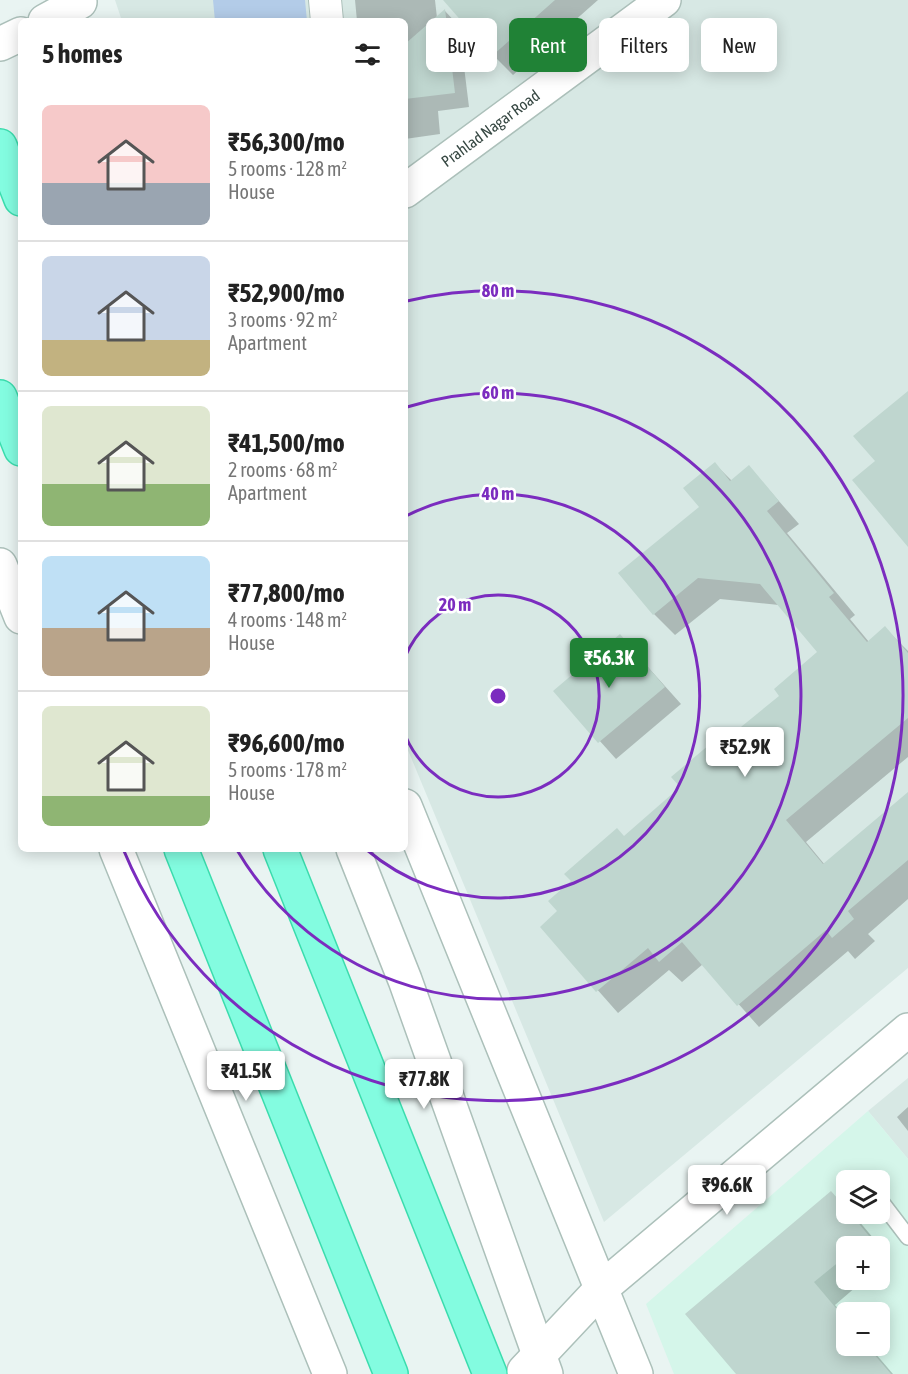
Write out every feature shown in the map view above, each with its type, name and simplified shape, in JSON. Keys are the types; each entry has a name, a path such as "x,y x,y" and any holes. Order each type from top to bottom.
{"highway":[{"path":"0,146 18,191"},
{"path":"0,397 18,442"},
{"path":"182,852 391,1374"},
{"path":"281,852 490,1374"}],"street":[{"path":"325,0 327,18"},
{"name":"Prahlad Nagar Road","path":"408,189 664,0"},
{"path":"54,18 83,8"},
{"path":"0,44 18,35"},
{"path":"0,565 18,609"},
{"path":"408,813 636,1374"},
{"path":"117,852 330,1374"},
{"path":"354,852 405,980 535,1368"},
{"path":"535,1368 602,1288 908,1030"}],"lane":[{"path":"890,1213 908,1237"}],"shaded area":[{"path":"115,0 908,0 908,968 604,1222 408,750 408,18 121,18"},
{"path":"213,0 305,0 307,18 215,18"},
{"path":"908,1078 908,1159 868,1111"},
{"path":"868,1111 908,1159 908,1374 674,1374 646,1304"}],"building":[{"path":"443,0 555,0 535,18 509,18 509,41 497,52 497,18 459,18"},
{"path":"445,9 446,18 435,18"},
{"path":"426,26 426,72 452,72 455,93 408,99 408,41"},
{"path":"908,391 908,547 852,480 875,461 853,436"},
{"path":"715,462 730,481 749,465 779,501 767,511 834,593 829,597 867,642 885,626 908,653 908,718 786,820 823,864 908,792 908,860 848,911 854,919 832,938 826,930 737,1006 682,942 659,962 648,948 596,992 540,927 557,911 548,901 571,881 564,874 617,828 624,836 680,787 671,777 716,739 720,744 779,696 774,689 817,652 760,584 698,578 653,615 618,573 699,507 683,488"},
{"path":"620,634 665,687 598,743 553,691"},
{"path":"831,1191 836,1197 836,1224 859,1224 869,1236 836,1236 836,1264 814,1282 836,1308 836,1356 876,1356 891,1374 736,1374 685,1314"}]}
